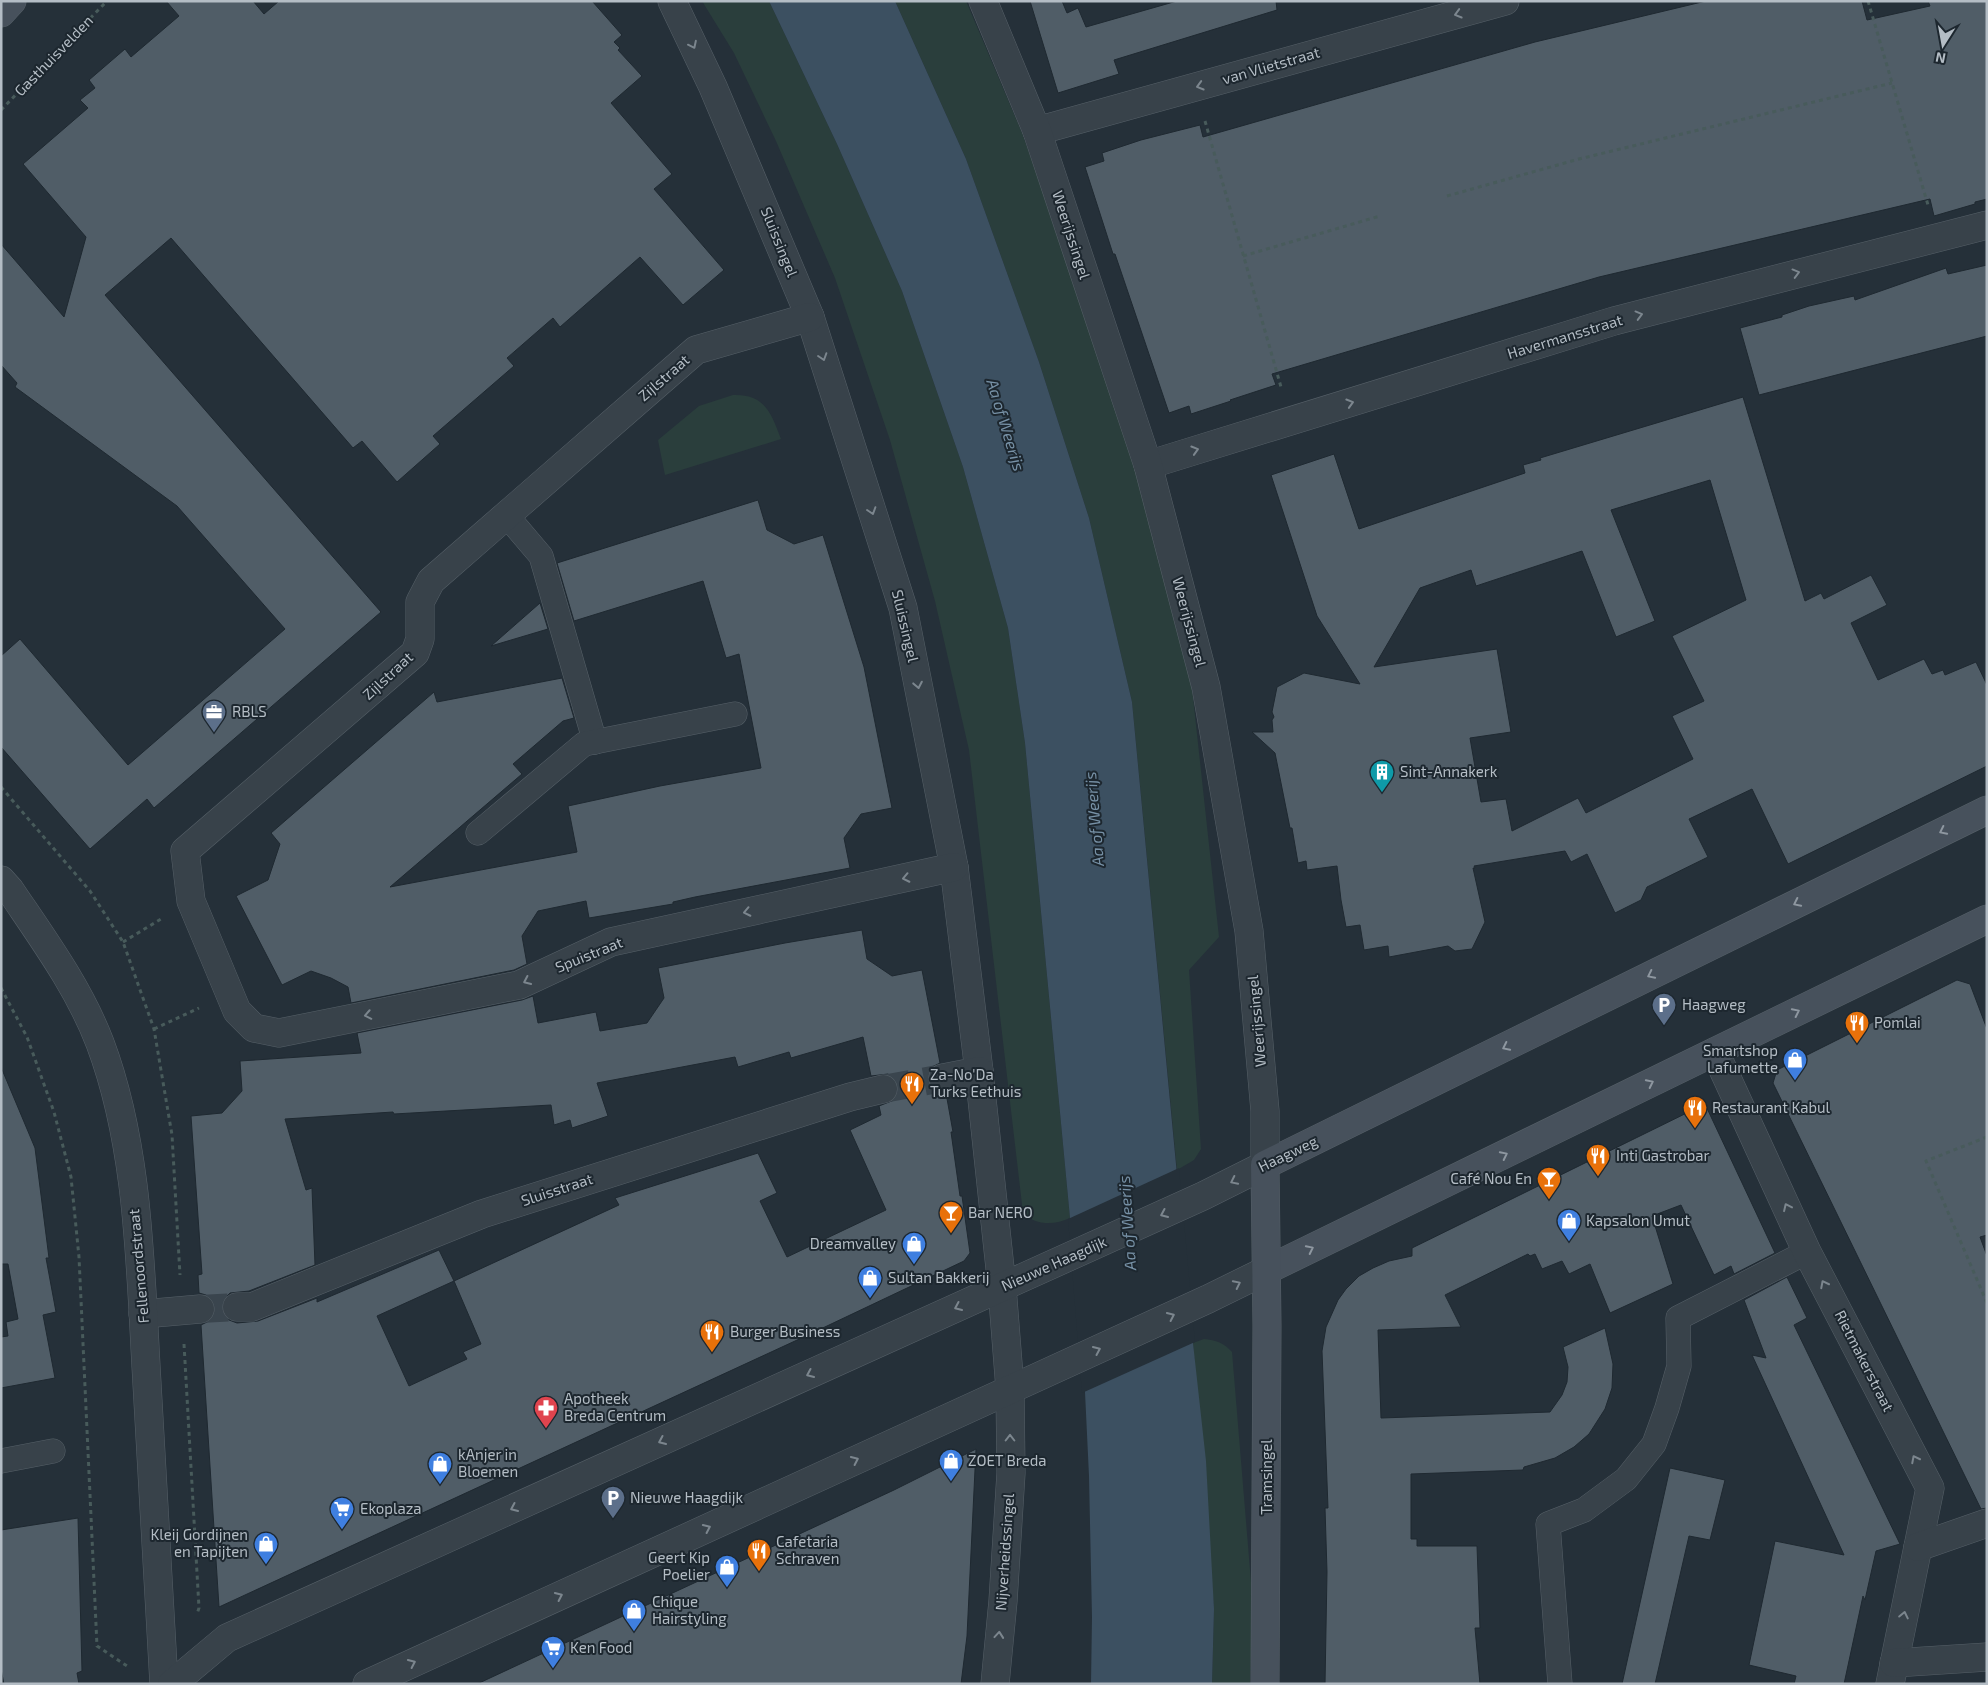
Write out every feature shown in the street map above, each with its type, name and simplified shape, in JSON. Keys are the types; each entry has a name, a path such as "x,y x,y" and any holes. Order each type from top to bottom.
{"main road":[{"path":"1,13 12,1"},
{"name":"Haagweg","path":"1266,1165 1987,810"},
{"path":"1266,1270 1986,923"},
{"name":"Weerijssingel","path":"1266,1165 1266,1270"},
{"name":"Tramsingel","path":"1265,1684 1267,1546 1266,1270"}],"street":[{"name":"Sluissingel","path":"672,1 729,123 810,317 903,608 954,867 979,1071 1002,1287"},
{"name":"Weerijssingel","path":"983,1 1037,132 1148,465 1206,687 1249,931 1265,1111 1266,1165"},
{"name":"van Vlietstraat","path":"1037,132 1505,1"},
{"name":"Havermansstraat","path":"1148,465 1614,321 1938,236 1987,225"},
{"name":"Zijlstraat","path":"254,1028 237,1011 191,901 186,851 406,662 415,652 420,639 420,602 431,581 696,350 810,317"},
{"name":"Spuistraat","path":"254,1028 279,1033 519,985 611,942 954,867"},
{"name":"Fellenoordstraat","path":"1,880 10,890 54,955 84,1008 100,1044 123,1123 139,1241 164,1684"},
{"name":"Rietmakerstraat","path":"1715,1052 1807,1252 1930,1488 1892,1673"},
{"path":"943,1078 979,1071"},
{"name":"Sluisstraat","path":"237,1307 252,1307 482,1214 850,1096 883,1090"},
{"name":"Haagweg","path":"1126,1231 1266,1165"},
{"name":"Nieuwe Haagdijk","path":"172,1684 227,1638 1126,1231"},
{"path":"367,1684 1208,1299 1266,1270"},
{"name":"Nijverheidssingel","path":"995,1684 1003,1601 1011,1473 1010,1389 1002,1287"},
{"path":"143,1314 200,1309"},
{"path":"1918,1547 1987,1523"},
{"path":"1892,1673 1987,1657"}],"lane":[{"path":"506,516 541,556 595,742"},
{"path":"478,833 584,744 735,714"},
{"path":"1560,1684 1548,1524 1584,1510 1626,1479 1654,1444 1679,1366 1678,1318 1807,1252"},
{"path":"1,1461 53,1451"}],"path":[{"name":"Gasthuisvelden","path":"1,110 106,1"},
{"path":"1868,1 1938,236"},
{"path":"1447,196 1579,159 1892,82"},
{"path":"1195,87 1291,421"},
{"path":"1243,256 1380,216"},
{"path":"123,942 191,901"},
{"path":"1,988 27,1037 54,1112 71,1177 79,1257 98,1646 130,1667"},
{"path":"154,1029 229,993"},
{"path":"1987,1137 1926,1161 1987,1303"}],"green space":[{"path":"702,1 769,1 837,144 902,291 963,467 1008,628 1025,743 1070,1218 1058,1222 1040,1222 1023,1213 969,750 935,601 890,440 835,278 776,141 734,53"},
{"path":"895,1 966,1 1022,133 1099,346 1150,505 1192,688 1219,937 1189,970 1201,1149 1194,1160 1177,1170 1132,702 1089,518 1039,362 966,159"},
{"path":"733,395 753,398 760,402 770,413 781,439 665,475 658,440 699,406"},
{"path":"1204,1339 1220,1342 1232,1352 1253,1606 1250,1684 1212,1684 1214,1609 1193,1343"}],"water":[{"name":"Aa of Weerijs","path":"769,1 895,1 966,159 1039,362 1089,518 1132,702 1206,1461 1214,1609 1212,1684 1091,1684 1092,1617 1085,1392 1025,743 1008,628 963,467 902,291 837,144"}],"pier":[{"path":"1179,1168 1195,1342 1082,1393 1068,1219"}],"building":[{"path":"166,1 253,1 264,14 279,1 592,1 622,35 614,42 620,48 618,50 642,76 611,103 672,174 654,189 724,270 683,305 640,257 560,327 553,318 507,358 514,366 433,436 440,444 397,482 362,441 353,448 171,238 105,295 381,612 154,808 147,799 90,849 1,747 1,656 20,639 128,765 285,629 177,506 15,387 17,383 1,365 1,244 64,317 86,237 23,164 88,108 80,100 95,88 89,80 125,49 131,57 179,16"},
{"path":"1030,1 1062,1 1067,13 1078,8 1086,27 1177,1 1276,1 1277,10 1114,60 1119,74 1058,93"},
{"path":"1706,1 1862,1 1867,20 1930,6 1928,1 1987,1 1987,199 1934,216 1930,199 1599,277 1272,374 1276,385 1191,414 1189,406 1169,413 1115,254 1113,254 1085,167 1104,161 1102,153 1141,140 1200,125 1203,137 1535,42"},
{"path":"1987,265 1987,336 1759,395 1740,328 1782,317 1782,315 1809,306 1854,296 1855,300 1946,268 1948,274"},
{"path":"1743,397 1805,601 1821,593 1824,599 1871,575 1887,605 1851,623 1878,680 1924,659 1932,674 1943,670 1945,675 1976,662 1987,685 1987,766 1788,864 1752,789 1689,819 1708,857 1647,887 1641,900 1615,913 1587,854 1571,862 1565,851 1474,866 1485,922 1472,949 1455,951 1448,946 1389,957 1388,946 1364,950 1360,925 1346,927 1337,866 1307,870 1306,861 1298,863 1275,753 1252,732 1273,732 1272,720 1274,717 1272,712 1277,687 1304,673 1360,684 1317,616 1271,475 1334,454 1359,529 1525,473 1523,465 1541,460 1540,458","holes":["1710,480 1746,600 1672,636 1704,701 1672,716 1693,759 1586,813 1578,798 1512,831 1506,799 1481,802 1470,738 1511,732 1497,649 1374,667 1420,588 1471,570 1476,586 1582,551 1616,637 1655,621 1611,510"]},
{"path":"758,500 767,530 794,544 823,535 864,667 892,808 861,814 844,838 850,868 695,897 673,902 673,904 589,918 586,901 538,911 522,936 527,964 514,970 351,1003 348,987 331,978 311,971 282,985 236,896 268,880 280,844 271,833 434,692 437,702 562,678 574,718 563,721 513,764 522,774 390,887 577,852 568,806 660,786 761,768 739,654 726,658 703,581 574,621 557,563"},
{"path":"540,603 548,629 491,646"},
{"path":"862,930 867,959 892,976 922,970 940,1063 932,1067 928,1073 928,1080 932,1089 938,1093 946,1093 970,1253 964,1261 219,1607 201,1325 209,1321 214,1315 216,1308 212,1300 206,1295 199,1293 198,1275 202,1274 191,1116 222,1113 242,1091 240,1061 361,1053 357,1033 522,1000 533,996 538,1023 596,1012 600,1031 647,1023 664,998 658,968","holes":["863,1037 871,1076 888,1074 895,1079 898,1086 898,1093 894,1100 879,1106 881,1115 850,1130 886,1210 787,1257 760,1201 777,1193 758,1153 615,1198 619,1205 454,1281 439,1250 317,1302 317,1298 258,1321 237,1323 229,1320 223,1314 221,1307 223,1300 230,1293 249,1291 315,1265 312,1188 306,1190 285,1119 551,1105 554,1125 570,1120 572,1128 608,1116 597,1083 735,1057 738,1067 789,1052 791,1058","454,1281 481,1344 463,1352 467,1359 409,1386 377,1316"]},
{"path":"1957,980 1970,984 1987,1029 1987,1235 1980,1237 1987,1256 1987,1508 1981,1509 1773,1083 1777,1070"},
{"path":"1,1067 35,1148 49,1258 46,1258 56,1312 43,1315 55,1378 1,1388 1,1337 8,1336 6,1322 18,1319 8,1264 1,1264"},
{"path":"1705,1104 1775,1253 1734,1274 1731,1266 1714,1275 1681,1205 1652,1216 1673,1284 1610,1313 1590,1264 1569,1274 1562,1261 1542,1269 1535,1254 1530,1256 1528,1254 1445,1295 1461,1327 1378,1330 1381,1418 1550,1412 1562,1395 1567,1382 1568,1367 1563,1347 1605,1328 1613,1364 1612,1388 1605,1409 1589,1434 1574,1447 1555,1458 1524,1467 1523,1470 1411,1474 1411,1539 1417,1539 1417,1546 1477,1546 1480,1628 1475,1628 1480,1684 1325,1684 1327,1572 1325,1508 1328,1508 1322,1351 1326,1327 1338,1300 1359,1276 1373,1268 1389,1261 1412,1256 1412,1248"},
{"path":"1787,1277 1807,1318 1794,1325 1900,1544 1876,1551 1865,1600 1863,1596 1844,1684 1794,1684 1796,1676 1749,1665 1775,1541 1844,1555 1752,1355 1766,1358 1744,1300"},
{"path":"976,1449 967,1636 961,1684 477,1684 894,1490"},
{"path":"1670,1468 1725,1480 1710,1540 1689,1536 1655,1684 1622,1684"},
{"path":"78,1518 82,1671 77,1673 79,1684 4,1684 1,1669 1,1530"}],"tunnel":[{"path":"883,1089 943,1078"},
{"path":"200,1309 237,1307"}],"place":[{"name":"RBLS","path":"214,733"},
{"name":"Sint-Annakerk","path":"1382,793"},
{"name":"Haagweg","path":"1664,1026"},
{"name":"Pomlai","path":"1857,1044"},
{"name":"Smartshop Lafumette","path":"1795,1081"},
{"name":"Za-No'Da Turks Eethuis","path":"912,1105"},
{"name":"Restaurant Kabul","path":"1695,1129"},
{"name":"Inti Gastrobar","path":"1598,1177"},
{"name":"Café Nou En","path":"1549,1200"},
{"name":"Bar NERO","path":"951,1234"},
{"name":"Kapsalon Umut","path":"1569,1242"},
{"name":"Dreamvalley","path":"914,1265"},
{"name":"Sultan Bakkerij","path":"870,1299"},
{"name":"Burger Business","path":"712,1353"},
{"name":"Apotheek Breda Centrum","path":"546,1429"},
{"name":"ZOET Breda","path":"951,1482"},
{"name":"kAnjer in Bloemen","path":"440,1485"},
{"name":"Nieuwe Haagdijk","path":"613,1519"},
{"name":"Ekoplaza","path":"342,1530"},
{"name":"Kleij Gordijnen en Tapijten","path":"266,1565"},
{"name":"Cafetaria Schraven","path":"759,1572"},
{"name":"Geert Kip Poelier","path":"727,1588"},
{"name":"Chique Hairstyling","path":"634,1632"},
{"name":"Ken Food","path":"553,1669"}]}
